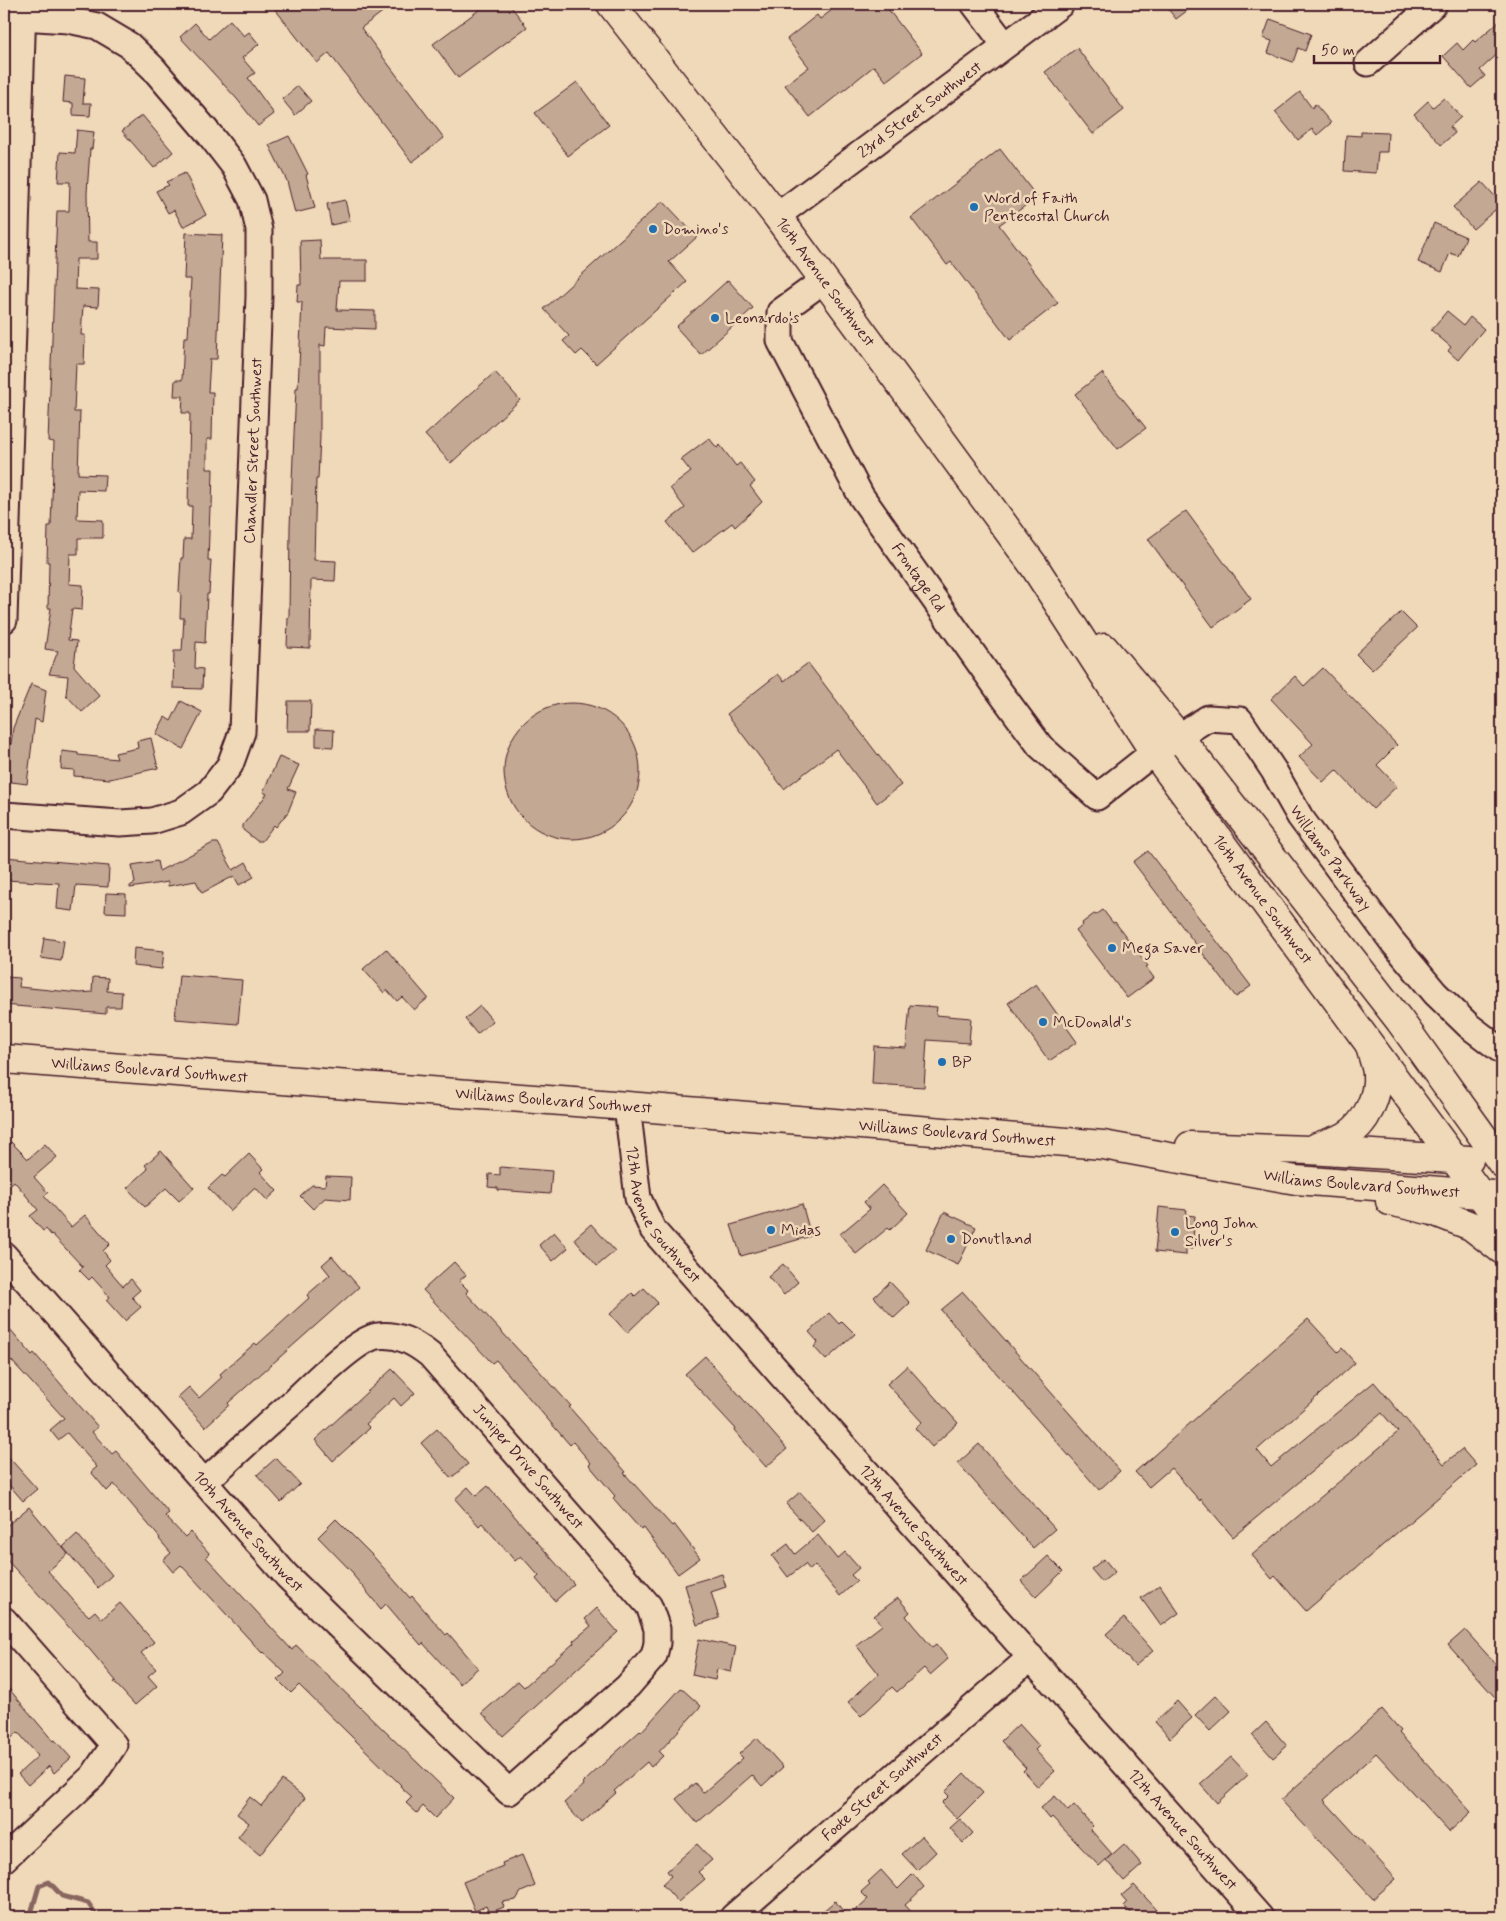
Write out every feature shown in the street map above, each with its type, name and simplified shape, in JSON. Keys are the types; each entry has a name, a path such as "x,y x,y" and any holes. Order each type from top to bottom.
{"main road":[{"name":"16th Avenue Southwest","path":"612,4 777,216 1034,566 1154,752 1456,1159 1491,1195 1502,1224"},
{"name":"16th Avenue Southwest","path":"1034,566 1179,737 1400,1021 1502,1163"},
{"path":"1309,1150 1344,1137 1356,1129 1365,1117 1375,1095 1377,1072 1369,1042"},
{"name":"Williams Boulevard Southwest","path":"4,1059 627,1106 1103,1145 1309,1150 1502,1163"},
{"path":"1431,1065 1494,1126 1502,1131"},
{"name":"Williams Boulevard Southwest","path":"1103,1145 1296,1180 1491,1195"},
{"path":"1296,1180 1433,1211 1471,1226 1502,1250"}],"street":[{"path":"974,4 1005,45"},
{"name":"23rd Street Southwest","path":"777,216 1061,4"},
{"path":"1368,63 1428,5"},
{"path":"4,620 23,10"},
{"name":"Chandler Street Southwest","path":"4,815 120,823 152,821 181,812 209,792 230,765 242,732 259,296 259,230 252,200 234,166 210,134 152,68 129,45 97,26 23,10"},
{"name":"Frontage Rd","path":"824,280 780,312 780,341 861,496 1040,746 1097,797 1154,752"},
{"name":"Williams Parkway","path":"1154,752 1208,718 1240,720 1274,771 1300,817 1391,940 1435,993 1469,1026 1502,1051"},
{"name":"12th Avenue Southwest","path":"627,1106 638,1198 653,1230 1260,1917"},
{"name":"10th Avenue Southwest","path":"4,1255 287,1576 509,1792"},
{"name":"Juniper Drive Southwest","path":"205,1482 346,1353 376,1336 406,1339 430,1355 650,1606 657,1629 657,1643 654,1656 628,1686 509,1792"},
{"path":"4,1620 114,1745 93,1776 4,1859"},
{"name":"Foote Street Southwest","path":"733,1917 1031,1657"}],"building":[{"path":"271,4 393,4 361,28 444,138 412,162 329,53 317,63"},
{"path":"487,4 509,4 527,27 458,78 433,44"},
{"path":"840,4 884,4 922,53 886,81 874,66 810,117 785,85 809,67 787,39 817,15 820,19"},
{"path":"1164,4 1196,4 1176,19"},
{"path":"1270,19 1311,34 1305,51 1298,48 1293,62 1268,53 1272,41 1263,38"},
{"path":"1502,19 1502,50 1480,70 1485,76 1471,88 1443,56 1457,43 1463,50 1473,40 1475,42"},
{"path":"230,20 244,36 249,32 259,44 242,58 255,73 248,78 274,114 258,126 237,99 180,37 195,23 209,39"},
{"path":"1077,48 1124,110 1093,134 1045,72"},
{"path":"65,76 85,78 83,103 91,103 90,116 73,115 73,103 63,102"},
{"path":"577,82 609,125 568,156 535,113"},
{"path":"298,86 311,101 295,115 282,99"},
{"path":"1300,92 1312,108 1315,104 1331,123 1317,135 1312,129 1298,140 1275,112"},
{"path":"1444,98 1461,117 1450,127 1455,133 1441,145 1414,114 1428,101 1433,107"},
{"path":"142,115 173,152 154,168 122,131"},
{"path":"77,130 94,132 92,149 90,149 87,193 88,242 97,242 97,259 76,259 75,289 99,290 98,307 83,306 81,335 85,335 84,364 76,364 74,412 80,412 78,474 105,475 104,491 78,490 77,519 103,520 103,538 78,538 78,554 70,554 69,584 83,585 82,610 72,609 68,640 77,641 74,666 100,696 82,712 66,695 68,676 49,674 58,651 45,649 51,608 48,608 49,562 47,562 48,526 51,526 54,442 48,441 57,211 69,211 70,182 58,182 60,152 75,153"},
{"path":"1361,132 1388,133 1387,152 1378,152 1376,173 1344,171 1346,135 1361,136"},
{"path":"289,136 308,174 306,175 315,208 295,213 287,181 269,145"},
{"path":"1000,149 1037,197 999,225 1058,303 1010,340 951,262 947,265 911,218"},
{"path":"185,173 206,215 183,227 174,210 168,213 156,191 169,185 166,182"},
{"path":"1482,182 1502,204 1473,229 1453,207"},
{"path":"345,200 350,221 331,225 327,204"},
{"path":"663,201 697,237 669,262 687,282 596,364 582,350 576,355 563,341 569,336 544,309"},
{"path":"1434,223 1466,237 1458,256 1450,253 1442,272 1418,262"},
{"path":"186,233 222,235 217,359 210,359 208,392 213,392 212,439 207,439 207,469 213,469 208,560 211,560 209,594 207,594 205,643 196,642 195,668 203,669 202,689 173,688 174,651 182,651 184,618 180,618 181,593 179,592 181,558 183,558 184,539 191,539 192,506 188,506 190,413 182,413 183,396 174,396 175,380 182,380 184,337 188,337 191,279 184,279"},
{"path":"320,240 321,260 367,260 367,281 339,281 337,310 375,311 375,329 326,327 325,346 320,345 320,437 318,479 316,479 314,560 336,561 335,581 311,580 310,648 287,647 296,388 298,388 302,302 297,302 298,285 301,285 300,241"},
{"name":"Leonardo's","path":"728,280 753,308 701,355 676,327"},
{"path":"1447,311 1464,325 1470,317 1484,329 1458,360 1448,351 1451,347 1431,330"},
{"path":"495,372 520,400 451,463 425,435"},
{"path":"1102,373 1146,428 1118,449 1075,394"},
{"path":"709,438 717,448 720,445 736,466 740,463 755,482 750,486 762,502 735,527 732,523 692,553 667,522 685,508 670,488 691,472 681,459"},
{"path":"1186,511 1251,599 1213,627 1148,539"},
{"path":"1401,612 1417,628 1372,670 1356,654"},
{"path":"808,663 901,785 877,803 836,749 784,789 727,714 778,674 784,681"},
{"path":"1323,668 1397,745 1377,765 1397,786 1373,809 1336,770 1323,782 1299,757 1313,744 1271,699 1295,676 1304,686"},
{"path":"31,684 46,690 42,722 35,719 27,784 4,781 6,744 11,744 13,728"},
{"path":"181,701 202,712 183,749 156,734 165,717 171,721"},
{"path":"288,701 311,701 310,731 287,731"},
{"path":"572,703 598,708 610,714 620,723 629,733 635,745 640,771 635,797 629,809 620,819 610,828 598,834 572,839 546,834 534,828 524,819 515,809 509,797 504,771 509,745 515,733 524,723 534,714 546,708"},
{"path":"316,729 334,730 333,747 316,746"},
{"path":"151,738 158,768 110,779 74,776 74,770 61,769 62,751 78,753 78,755 117,759 115,753 138,748 137,741"},
{"path":"279,757 299,765 288,789 296,792 288,812 276,827 274,825 262,841 257,841 243,830 243,825 267,794 263,792"},
{"path":"213,843 218,843 233,870 246,862 254,877 239,885 234,876 202,893 196,881 168,886 168,882 130,888 135,883 132,865 157,861 159,871"},
{"name":"Mega Saver","path":"1148,851 1251,986 1236,997 1133,862"},
{"path":"4,857 109,866 108,887 76,885 73,911 57,909 59,883 4,880"},
{"path":"106,893 126,894 126,913 105,912"},
{"name":"Mega Saver","path":"1103,910 1113,923 1115,922 1148,966 1146,967 1154,978 1127,998 1076,931 1083,925 1082,923"},
{"path":"44,938 64,941 61,961 41,958"},
{"path":"134,948 164,951 162,969 133,966"},
{"path":"386,949 428,998 414,1010 402,997 397,1001 387,990 384,993 363,969"},
{"path":"179,975 242,980 238,1024 175,1019"},
{"path":"7,977 20,978 19,987 80,993 92,992 93,977 108,978 107,991 122,992 121,1007 106,1007 106,1014 4,1005 4,986 6,986"},
{"name":"McDonald's","path":"1036,984 1077,1042 1049,1061 1008,1003"},
{"path":"910,1005 937,1007 936,1015 971,1018 969,1043 927,1040 924,1087 872,1084 874,1046 906,1048"},
{"path":"480,1006 493,1021 477,1034 465,1019"},
{"path":"11,1142 28,1159 45,1144 57,1157 34,1177 48,1193 44,1196 71,1227 85,1215 110,1244 103,1251 110,1260 105,1265 123,1286 131,1279 140,1290 132,1297 141,1307 125,1321 106,1300 110,1297 92,1277 89,1280 79,1270 83,1267 52,1234 46,1229 43,1231 30,1216 38,1210 14,1181 4,1191 4,1150"},
{"path":"161,1151 194,1188 179,1201 166,1188 145,1207 127,1188 148,1169 145,1165"},
{"path":"249,1154 263,1169 260,1172 277,1191 267,1200 255,1187 230,1211 208,1188 222,1175 225,1177"},
{"path":"500,1167 552,1171 550,1194 498,1190 498,1188 488,1187 489,1174 500,1175"},
{"path":"326,1176 351,1177 350,1200 325,1198 313,1209 300,1196 312,1185 325,1186"},
{"path":"882,1185 908,1213 890,1230 888,1228 856,1254 840,1234 870,1209 864,1202"},
{"name":"Midas","path":"802,1204 811,1236 741,1256 731,1225"},
{"name":"Long John Silver's","path":"1159,1207 1187,1210 1186,1215 1195,1216 1192,1249 1186,1248 1186,1255 1155,1252"},
{"name":"Donutland","path":"944,1212 976,1227 958,1265 926,1250"},
{"path":"591,1224 615,1251 597,1266 574,1239"},
{"path":"554,1232 568,1248 553,1261 539,1245"},
{"path":"332,1256 359,1287 228,1403 229,1405 205,1427 178,1397 189,1387 199,1398 222,1377 220,1374 255,1343 257,1345 309,1298 307,1295 330,1275 322,1265"},
{"path":"454,1262 466,1275 459,1281 468,1290 466,1293 571,1406 569,1407 626,1472 624,1473 672,1526 674,1524 700,1558 678,1574 644,1528 641,1530 613,1498 615,1496 573,1442 570,1445 496,1360 492,1363 423,1290"},
{"path":"783,1264 798,1282 784,1295 768,1277"},
{"path":"890,1282 910,1303 894,1318 874,1297"},
{"path":"644,1288 658,1303 627,1333 610,1314 632,1293 635,1296"},
{"path":"963,1292 1120,1471 1099,1490 941,1310"},
{"path":"829,1313 839,1324 842,1321 855,1334 826,1360 814,1347 818,1342 809,1332"},
{"path":"1308,1319 1338,1352 1342,1348 1355,1363 1257,1450 1271,1467 1374,1382 1444,1464 1462,1449 1476,1465 1306,1611 1275,1576 1272,1579 1252,1555 1398,1432 1382,1413 1233,1537 1201,1499 1200,1501 1171,1468 1149,1487 1135,1472"},
{"path":"4,1322 32,1355 34,1353 98,1427 92,1432 112,1454 116,1451 169,1513 165,1516 185,1537 190,1532 210,1554 206,1557 292,1650 296,1645 454,1798 435,1818 423,1806 417,1813 406,1803 412,1797 299,1685 291,1693 278,1680 285,1673 262,1653 181,1565 173,1572 163,1560 171,1553 114,1484 107,1491 91,1472 97,1467 67,1433 58,1440 50,1430 64,1418 11,1360 4,1367"},
{"path":"705,1356 787,1449 766,1467 734,1430 735,1428 685,1374"},
{"path":"907,1366 958,1423 932,1447 915,1428 922,1422 887,1384"},
{"path":"392,1369 415,1393 401,1406 394,1398 366,1424 370,1428 333,1461 315,1440"},
{"path":"437,1429 468,1464 451,1478 421,1443"},
{"path":"979,1444 1055,1529 1033,1548 958,1463"},
{"path":"4,1452 37,1489 23,1501 4,1479"},
{"path":"276,1458 300,1484 281,1502 257,1475"},
{"path":"488,1486 574,1584 555,1601 536,1579 539,1576 521,1556 515,1561 482,1523 479,1526 455,1499 468,1487 476,1496"},
{"path":"800,1492 825,1520 812,1532 786,1504"},
{"path":"29,1507 68,1554 48,1571 79,1607 89,1616 95,1611 102,1619 120,1603 154,1642 141,1653 156,1669 148,1676 157,1686 135,1705 114,1682 116,1681 91,1651 4,1557 4,1528"},
{"path":"336,1519 374,1557 410,1598 412,1596 446,1635 448,1633 478,1668 460,1684 423,1643 421,1645 386,1604 381,1609 354,1574 318,1537"},
{"path":"77,1534 112,1575 98,1588 63,1547"},
{"path":"818,1535 837,1559 845,1552 859,1568 851,1575 857,1581 840,1596 815,1565 810,1570 805,1564 788,1577 772,1556 788,1544 795,1554"},
{"path":"1048,1556 1063,1571 1036,1597 1021,1581"},
{"path":"1104,1559 1115,1572 1102,1582 1091,1569"},
{"path":"722,1574 726,1587 711,1592 719,1618 697,1625 685,1585"},
{"path":"1160,1585 1179,1613 1161,1626 1141,1598"},
{"path":"898,1598 910,1612 906,1616 913,1625 932,1647 936,1644 948,1659 930,1675 924,1668 897,1692 892,1687 861,1716 848,1702 879,1674 856,1645 882,1625 874,1616"},
{"path":"597,1608 618,1632 503,1736 482,1713 518,1681 524,1687 574,1643 573,1641 591,1626 585,1619"},
{"path":"1124,1618 1153,1651 1135,1666 1106,1634"},
{"path":"1465,1630 1502,1671 1502,1705 1448,1645"},
{"path":"699,1639 736,1647 731,1672 717,1669 715,1680 692,1675"},
{"path":"4,1683 53,1741 55,1740 71,1758 54,1773 49,1766 28,1785 18,1774 38,1756 18,1732 4,1745"},
{"path":"681,1688 701,1706 659,1752 663,1756 651,1767 647,1762 582,1823 564,1803 602,1765 641,1732"},
{"path":"1216,1695 1231,1711 1210,1731 1195,1715"},
{"path":"1177,1701 1192,1718 1170,1738 1155,1722"},
{"path":"1382,1709 1401,1731 1399,1733 1471,1812 1449,1832 1376,1753 1324,1800 1396,1879 1373,1899 1281,1800"},
{"path":"1266,1722 1287,1746 1273,1758 1252,1735"},
{"path":"1019,1724 1039,1746 1035,1750 1055,1771 1038,1787 1023,1771 1026,1768 1001,1741"},
{"path":"757,1738 783,1767 762,1786 752,1775 697,1823 676,1799 695,1783 703,1793 743,1758 739,1754"},
{"path":"1231,1757 1248,1775 1217,1803 1200,1784"},
{"path":"964,1773 983,1793 957,1819 942,1803 949,1796 945,1792"},
{"path":"282,1780 305,1798 260,1855 238,1837 249,1823 237,1814 250,1797 261,1806"},
{"path":"1055,1796 1068,1811 1074,1805 1093,1826 1090,1829 1112,1854 1099,1866 1041,1808"},
{"path":"960,1819 973,1833 963,1843 950,1828"},
{"path":"922,1836 936,1852 917,1870 902,1854"},
{"path":"697,1844 712,1860 698,1872 705,1879 678,1902 662,1884 671,1876 667,1871"},
{"path":"1124,1844 1142,1865 1124,1881 1106,1860"},
{"path":"522,1855 535,1886 521,1892 516,1900 502,1902 504,1907 489,1913 486,1906 475,1911 463,1882 503,1866 502,1863"},
{"path":"881,1870 898,1889 913,1874 924,1887 905,1905 916,1917 848,1917 868,1899 861,1892 870,1884 868,1882"},
{"path":"1134,1885 1157,1910 1148,1917 1135,1917 1124,1906 1127,1903 1121,1896"},
{"path":"835,1901 848,1917 816,1917"}],"waterway":[{"path":"30,1917 39,1886 49,1882 62,1896 88,1903 95,1913 93,1917"}],"place":[{"name":"Word of Faith Pentecostal Church","path":"974,207"},
{"name":"Domino's","path":"653,229"},
{"name":"Leonardo's","path":"715,318"},
{"name":"Mega Saver","path":"1112,948"},
{"name":"McDonald's","path":"1043,1022"},
{"name":"BP","path":"942,1062"},
{"name":"Midas","path":"771,1230"},
{"name":"Long John Silver's","path":"1175,1232"},
{"name":"Donutland","path":"951,1239"}]}
